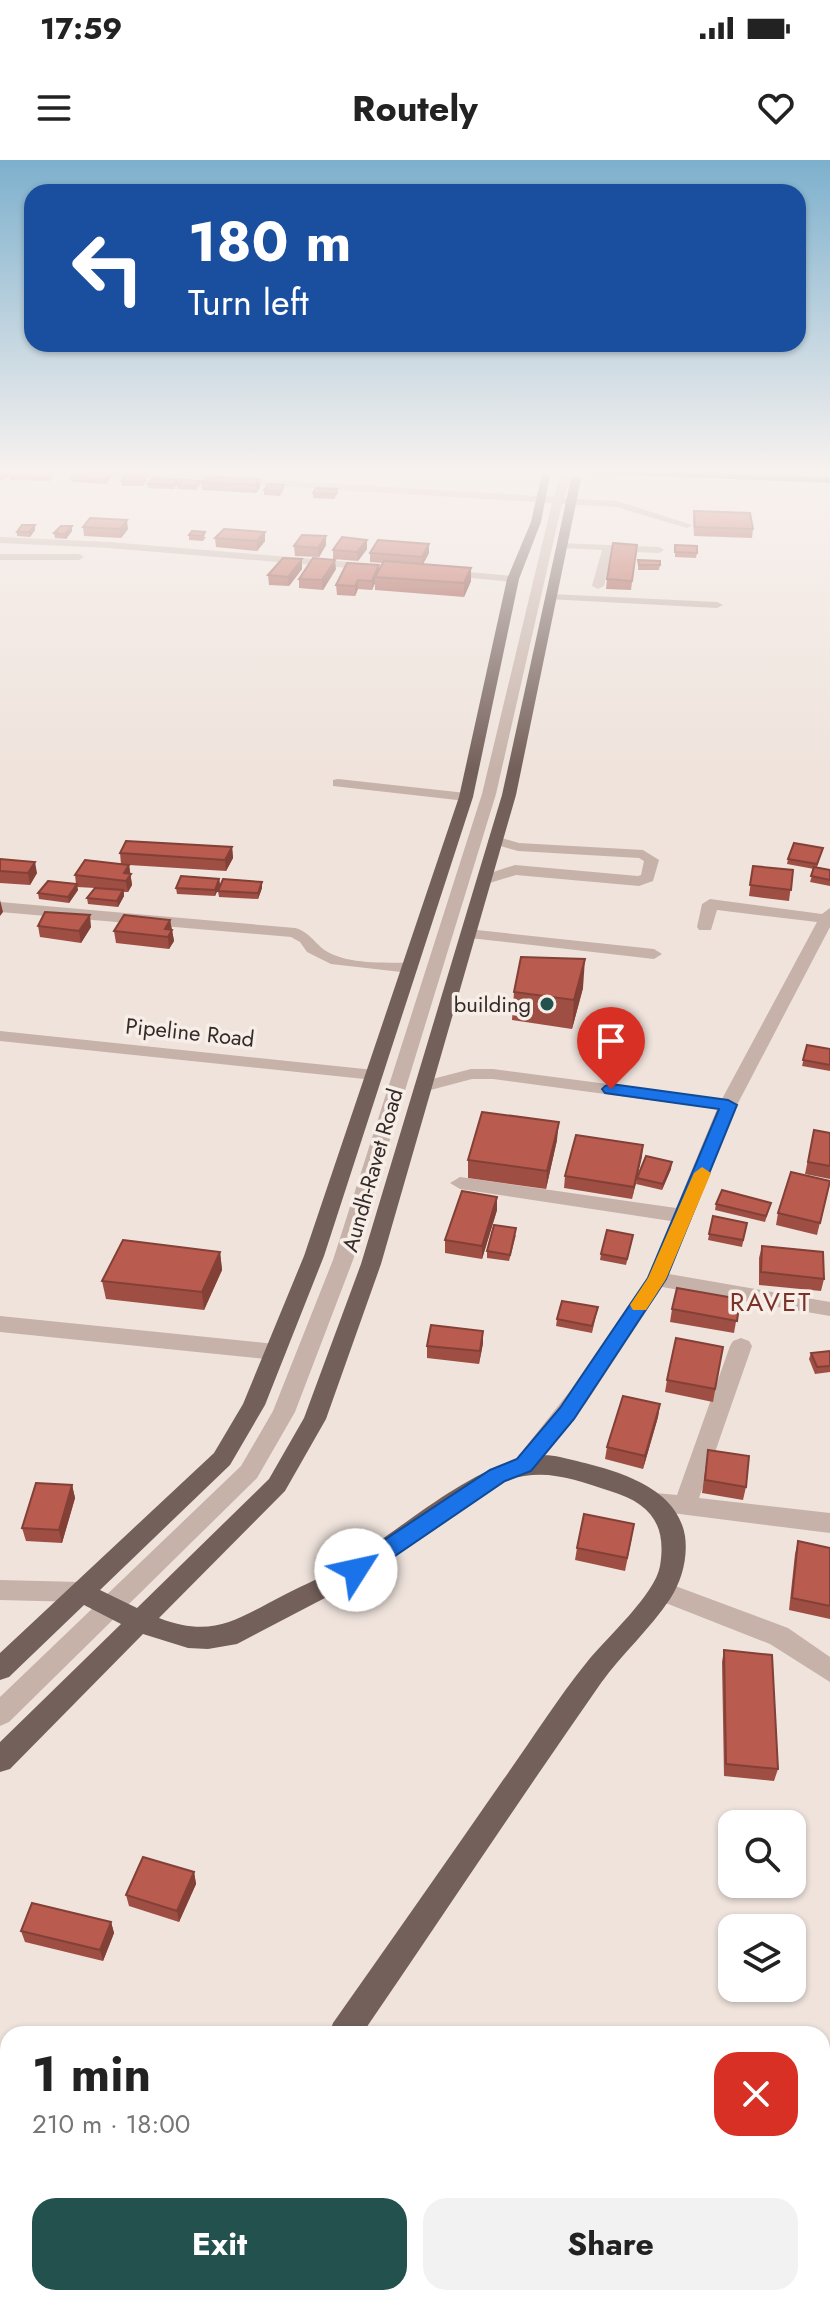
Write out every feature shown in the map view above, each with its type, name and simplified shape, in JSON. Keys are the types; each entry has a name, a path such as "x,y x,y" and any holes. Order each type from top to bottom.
{"main road":[{"name":"Aundh-Ravet Road","path":"0,1669 222,1459 254,1405 314,1256 466,797 517,569"},
{"name":"Aundh-Ravet Road","path":"0,1760 136,1621 277,1485 315,1419 371,1264 509,795 557,569"},
{"path":"80,1592 136,1621 189,1639 228,1636 356,1570 497,1475 524,1465 557,1465 625,1486 656,1502 668,1517 673,1538 672,1568 662,1591 594,1672 350,2026"}],"street":[{"path":"0,1714 249,1472 284,1412 343,1260 489,794 540,569"},
{"path":"598,586 602,569"},
{"path":"434,572 513,579"},
{"path":"551,597 717,605"},
{"path":"338,783 466,797"},
{"path":"483,880 515,870 639,881 651,874 652,860 643,854 518,847 495,840"},
{"path":"524,1465 567,1413 657,1279 728,1105 828,916 710,904 705,927"},
{"path":"0,907 295,933 306,939 309,948 318,955 338,961 410,968"},
{"path":"467,934 654,954"},
{"name":"Pipeline Road","path":"0,1036 374,1075"},
{"path":"423,1087 471,1074 493,1074 728,1105"},
{"path":"460,1183 684,1216"},
{"path":"657,1279 830,1309"},
{"path":"0,1324 275,1352"},
{"path":"685,1505 741,1346"},
{"path":"656,1502 830,1523"},
{"path":"0,1590 80,1592"},
{"path":"662,1591 779,1636 830,1671"}],"building":[{"path":"273,569 294,569 288,577 268,575"},
{"path":"306,569 329,569 322,580 299,579"},
{"path":"344,569 377,569 372,581 358,580 355,586 336,585"},
{"path":"379,569 470,569 464,583 375,577"},
{"path":"609,569 634,569 632,581 607,579"},
{"path":"126,841 232,847 225,860 120,853"},
{"path":"794,843 823,848 817,864 788,859"},
{"path":"0,859 35,862 28,873 0,871"},
{"path":"85,860 129,865 124,873 131,874 126,881 75,875"},
{"path":"753,866 793,870 791,890 750,885"},
{"path":"814,867 830,870 830,880 811,876"},
{"path":"181,876 219,879 215,890 176,888"},
{"path":"223,879 262,882 258,893 218,891"},
{"path":"48,881 77,884 68,897 38,893"},
{"path":"95,888 123,890 117,901 87,898"},
{"path":"45,912 90,915 79,931 38,926"},
{"path":"124,915 170,920 165,929 172,930 168,937 114,931"},
{"path":"521,957 585,959 574,1000 514,992"},
{"path":"807,1045 830,1049 830,1065 803,1060"},
{"path":"482,1112 559,1122 547,1171 468,1160"},
{"path":"814,1130 830,1133 830,1166 808,1162"},
{"path":"576,1135 643,1145 634,1187 565,1176"},
{"path":"646,1156 672,1162 663,1184 637,1178"},
{"path":"791,1172 830,1181 820,1223 778,1213"},
{"path":"722,1190 771,1203 766,1216 716,1204"},
{"path":"462,1191 497,1197 482,1246 445,1240"},
{"path":"713,1216 747,1223 743,1240 709,1234"},
{"path":"494,1225 516,1228 510,1255 487,1251"},
{"path":"607,1230 633,1235 627,1259 601,1254"},
{"path":"123,1240 220,1252 202,1292 102,1281"},
{"path":"762,1246 823,1252 824,1279 761,1272"},
{"path":"677,1288 740,1299 737,1321 672,1309"},
{"path":"562,1301 598,1307 592,1326 557,1319"},
{"path":"431,1325 483,1331 480,1351 427,1346"},
{"path":"676,1338 723,1347 715,1389 667,1380"},
{"path":"830,1351 830,1366 817,1367 811,1353"},
{"path":"623,1396 660,1404 645,1456 607,1447"},
{"path":"708,1450 749,1456 746,1487 705,1480"},
{"path":"36,1483 72,1485 59,1530 22,1528"},
{"path":"584,1514 634,1524 627,1558 577,1548"},
{"path":"798,1541 830,1548 830,1606 792,1598"},
{"path":"724,1650 772,1655 778,1769 726,1764"},
{"path":"143,1857 194,1872 177,1911 126,1895"},
{"path":"32,1903 111,1922 100,1950 21,1931"}],"slow traffic":[{"path":"640,1305 657,1279 702,1173"}],"place":[{"name":"building","path":"547,1004"}],"district":[{"name":"RAVET","path":"771,1302"}],"route":[{"path":"356,1570 497,1475 524,1465 567,1413 657,1279 728,1105 611,1089"}]}
